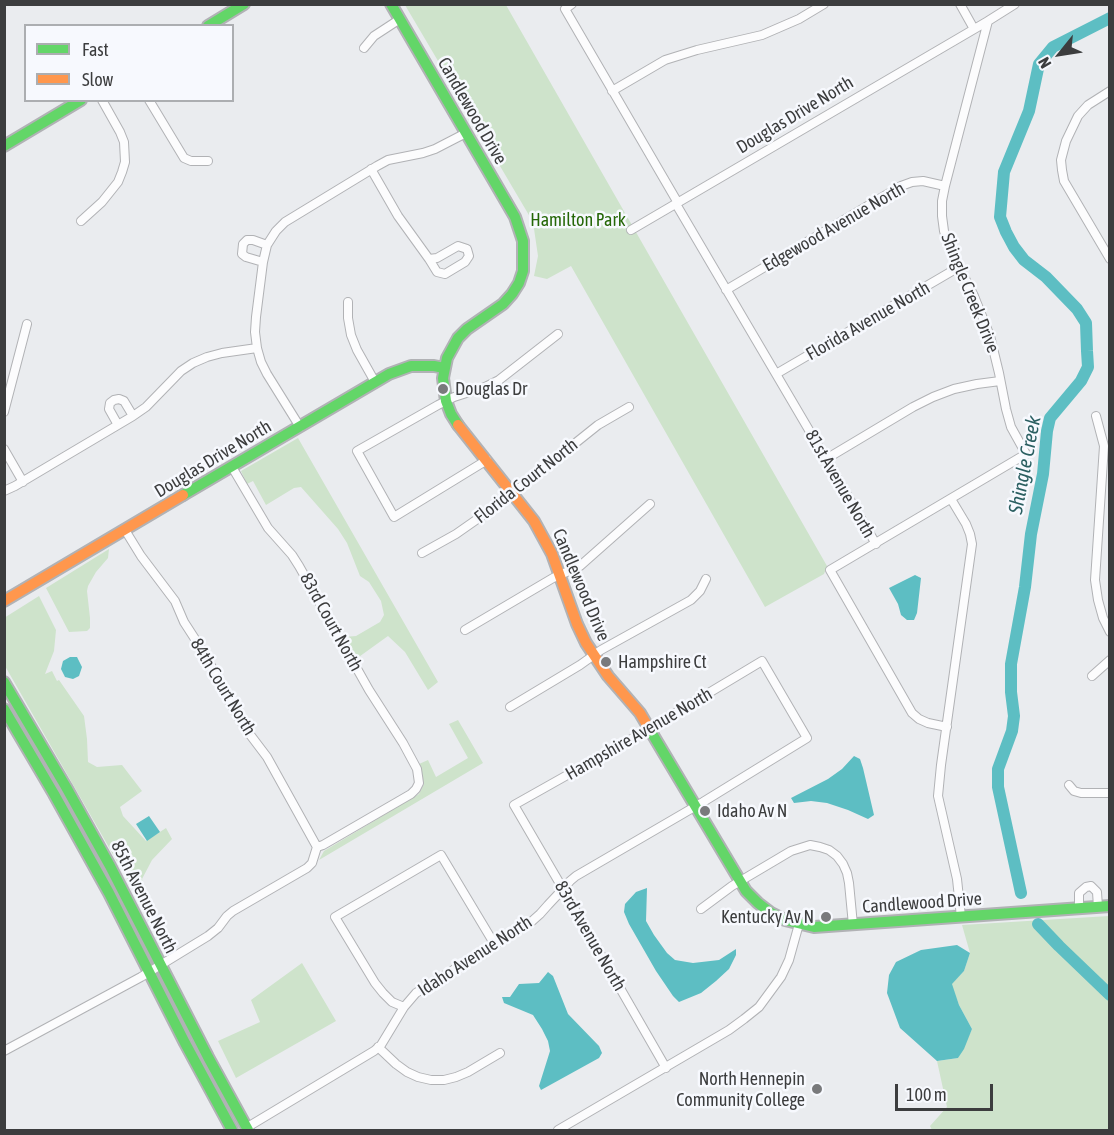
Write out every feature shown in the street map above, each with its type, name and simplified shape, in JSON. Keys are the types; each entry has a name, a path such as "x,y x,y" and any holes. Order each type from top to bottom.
{"street":[{"path":"211,24 244,4"},
{"name":"Candlewood Drive","path":"391,4 514,218 524,241 524,261 519,283 512,294 503,304 477,321 458,338 451,349 443,378 446,401 451,414 513,493 544,537 577,624 593,656 633,704 649,728 746,891 758,903 785,920 814,927 1104,907"},
{"path":"612,91 665,60 762,35 799,19 824,4"},
{"path":"960,4 975,29"},
{"path":"988,21 1015,4"},
{"name":"81st Avenue North","path":"568,7 612,91 726,290 876,544 830,570 912,712 919,719 928,723 946,727"},
{"path":"364,48 374,36 400,19"},
{"name":"Douglas Drive North","path":"631,230 988,21"},
{"name":"Shingle Creek Drive","path":"951,499 1026,454 1011,427 990,336 974,296 948,245 944,231 942,201 945,186 988,21"},
{"path":"1110,91 1088,105 1078,116 1066,141 1062,160 1064,181 1110,259"},
{"path":"4,146 78,102"},
{"path":"81,221 102,202 118,182 125,162 124,142 103,102"},
{"path":"150,102 183,158 191,161 208,161"},
{"path":"300,427 267,374 257,348 256,317 267,245 285,222 371,169 388,160 435,149 465,133"},
{"path":"371,169 398,216 437,272 445,274 465,262 469,256 467,249 458,246 429,260"},
{"name":"Edgewood Avenue North","path":"726,290 901,186 923,181 945,186"},
{"path":"263,262 246,258 242,254 243,244 247,240 253,240 267,245"},
{"name":"Florida Avenue North","path":"776,374 959,267"},
{"path":"348,302 351,335 375,382"},
{"path":"4,412 27,324"},
{"path":"487,460 394,517 357,451 446,401 499,380 558,334"},
{"path":"4,491 133,416 181,371 194,363 222,353 257,348"},
{"name":"Douglas Drive North","path":"4,601 389,374 411,366 444,368"},
{"path":"826,459 933,397 954,389 1000,381"},
{"path":"118,425 109,410 110,403 114,400 124,401 133,416"},
{"name":"Florida Court North","path":"422,553 456,534 513,493 598,425 629,407"},
{"path":"1096,416 1107,447 1095,580 1103,618 1110,632"},
{"path":"4,449 22,482"},
{"name":"83rd Court North","path":"232,467 268,528 299,566 417,769 419,783 411,794 317,847"},
{"path":"876,544 951,499 970,534 972,544 938,796 957,879 961,917"},
{"path":"465,630 560,575 580,566 650,504"},
{"name":"84th Court North","path":"125,530 141,556 175,601 234,710 273,767 317,847"},
{"path":"510,707 601,650 691,600 700,591 706,579"},
{"path":"1092,676 1110,660"},
{"name":"Hampshire Avenue North","path":"514,805 762,661 807,738"},
{"name":"85th Avenue North","path":"4,682 110,866 245,1130"},
{"name":"85th Avenue North","path":"4,709 109,893 232,1131"},
{"name":"Idaho Avenue North","path":"245,1130 366,1057 386,1037 409,1000 423,988 531,922 583,871 807,738"},
{"path":"1069,785 1081,794 1110,793"},
{"path":"54,794 66,787"},
{"name":"83rd Avenue North","path":"514,805 666,1068"},
{"path":"4,1051 148,972 208,936 233,911 307,868 312,863 317,847"},
{"path":"701,909 739,881 791,850 800,847 820,847 837,856 847,873 853,925"},
{"path":"404,1007 392,1002 375,983 335,917 441,855 495,945"},
{"path":"1079,909 1079,893 1090,886 1097,892 1104,907"},
{"path":"558,1131 729,1030 759,1007 781,977 789,960 799,924"},
{"path":"378,1047 407,1072 431,1080 456,1077 500,1053"}],"green space":[{"name":"Hamilton Park","path":"405,5 506,5 827,566 824,574 765,607 571,266 547,279 534,276 538,256 533,222"},
{"path":"298,438 438,682 428,690 405,652 388,636 356,659 344,637 356,636 380,622 384,615 381,601 369,582 360,576 347,543 338,529 301,487 294,488 266,505 253,481 247,484 241,471"},
{"path":"109,549 108,558 88,586 90,628 87,631 69,632 46,588"},
{"path":"39,596 56,630 54,651 45,674 52,671 84,716 88,762 97,767 122,765 142,791 120,807 123,816 146,841 166,828 172,839 152,860 142,879 145,891 138,898 5,666 4,618"},
{"path":"458,720 483,763 319,860 324,851 419,794 424,784 419,764 428,760 436,777 468,758 449,724"},
{"path":"1109,916 1109,1130 932,1130 930,1126 947,1107 937,1061 958,1058 972,1029 951,984 964,971 970,953 962,925"},
{"path":"302,963 336,1021 236,1078 218,1041 260,1022 251,1000"}],"water":[{"path":"915,575 921,578 917,613 914,620 907,620 901,615 889,588"},
{"path":"70,657 77,657 82,667 79,676 73,679 65,677 61,669 63,661"},
{"path":"854,756 860,759 874,815 868,819 827,803 811,801 794,803 791,798 828,779"},
{"path":"149,816 160,832 147,841 136,824"},
{"path":"647,888 646,921 667,953 675,960 693,963 719,960 736,949 736,955 729,969 701,993 679,1002 656,971 624,912 625,904 636,892"},
{"path":"957,945 970,953 964,971 952,984 959,1005 972,1029 958,1058 937,1061 900,1028 887,993 889,975 896,962 921,950"},
{"path":"548,972 553,976 568,1014 599,1046 602,1053 599,1058 541,1090 539,1086 550,1051 548,1041 533,1015 504,1003 502,997 510,997 519,984 539,983"}],"waterway":[{"name":"Shingle Creek","path":"1021,893 998,787 998,769 1012,731 1014,716 1011,664 1025,587 1031,534 1043,474 1050,418 1081,381 1088,367 1086,323 1077,309 1046,277 1024,260 1006,232 1000,217 1004,172 1029,111 1039,64 1053,47 1110,18"},
{"name":"Shingle Creek","path":"1038,924 1110,995"}],"traffic: fast":[{"path":"211,24 244,4"},
{"path":"391,4 515,217 523,241 523,271 512,294 503,304 467,329 458,338 447,358 443,378 446,401 458,425"},
{"path":"4,146 78,102"},
{"path":"183,495 389,374 411,366 444,368"},
{"path":"4,682 110,866 248,1130"},
{"path":"4,709 109,893 232,1130"},
{"path":"650,730 746,891 771,913 785,920 814,927 1110,906"}],"traffic: slow":[{"path":"458,425 534,521 552,554 586,643 608,676 640,713 650,730"},
{"path":"4,601 183,495"}],"place":[{"name":"Douglas Dr","path":"443,389"},
{"name":"Hampshire Ct","path":"606,662"},
{"name":"Idaho Av N","path":"705,811"},
{"name":"Kentucky Av N","path":"826,917"},
{"name":"North Hennepin Community College","path":"817,1089"}]}
